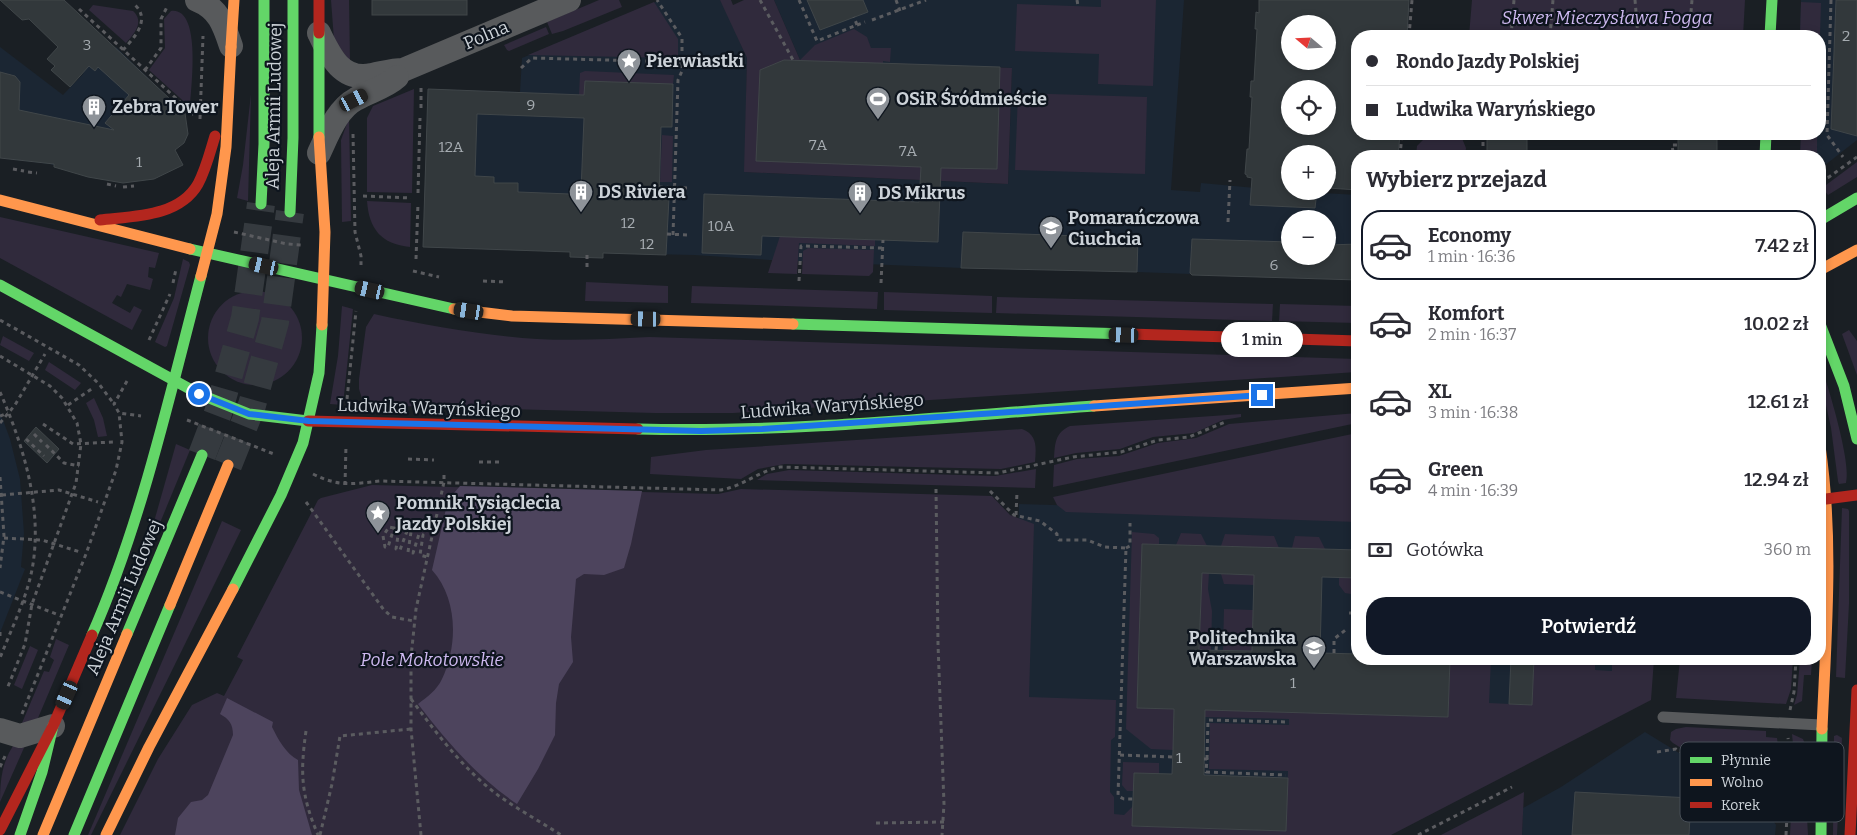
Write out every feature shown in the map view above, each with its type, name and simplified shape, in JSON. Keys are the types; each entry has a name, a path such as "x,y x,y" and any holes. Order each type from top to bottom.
{"main road":[{"path":"0,830 53,726 106,603 121,561 160,433 218,206 226,147 226,98 234,0"},
{"name":"Aleja Armii Ludowej","path":"261,204 264,144 264,0"},
{"name":"Aleja Armii Ludowej","path":"290,212 293,138 293,0"},
{"path":"106,835 149,747 216,623 281,495 295,465 309,421 319,373 325,280 325,232 319,153 319,0"},
{"path":"1770,30 1772,0"},
{"path":"85,221 156,213 182,201 194,190 204,171 226,98"},
{"path":"1826,216 1857,198"},
{"path":"0,200 207,253 325,280 453,309 512,316 1351,342"},
{"path":"1826,267 1857,250"},
{"path":"0,285 174,381"},
{"path":"1826,340 1844,386 1857,439"},
{"name":"Ludwika Waryńskiego","path":"174,381 229,408 249,414 309,421 634,431 710,431 772,428 1351,388"},
{"name":"Aleja Armii Ludowej","path":"43,835 202,455"},
{"path":"74,835 228,465"},
{"path":"1826,626 1828,530 1826,499 1857,495"},
{"path":"1821,742 1824,665"},
{"path":"1850,835 1847,726 1857,690"},
{"path":"1821,725 1847,726"},
{"path":"20,835 42,772 53,726"},
{"path":"1821,822 1821,835"}],"street":[{"path":"197,0 219,15 231,47"},
{"name":"Polna","path":"319,153 343,108 354,100 412,75 569,0"},
{"name":"Polna","path":"319,33 335,63 348,74 367,76 384,71 412,75"},
{"path":"10,725 20,736 53,726"}],"lane":[{"path":"1663,717 1821,725"}],"path":[{"path":"656,0 682,38 682,71 678,80 672,235"},
{"path":"760,0 793,60"},
{"path":"799,0 817,41 865,22"},
{"path":"896,0 900,11"},
{"path":"872,20 926,0"},
{"path":"1077,0 1078,6"},
{"path":"1410,30 1412,0"},
{"path":"1512,30 1514,0"},
{"path":"1550,30 1552,0"},
{"path":"1636,0 1638,30"},
{"path":"1690,30 1692,0"},
{"path":"1831,0 1827,135 1842,157"},
{"path":"124,50 140,30 140,13 135,5"},
{"path":"145,70 161,48 161,19 168,5"},
{"path":"79,10 194,114"},
{"path":"854,18 857,25"},
{"path":"200,129 203,58 202,30"},
{"path":"521,68 532,58 682,62"},
{"path":"412,75 420,108"},
{"path":"418,193 420,118"},
{"path":"353,127 355,232 361,256 361,266"},
{"path":"1673,150 1672,145 1678,145"},
{"path":"1826,178 1857,157"},
{"path":"14,169 38,173"},
{"path":"1228,222 1230,180"},
{"path":"107,184 116,186"},
{"path":"123,187 134,186"},
{"path":"659,187 690,188"},
{"path":"363,196 411,198"},
{"path":"416,258 418,203"},
{"path":"228,230 286,244 307,245"},
{"path":"667,234 688,235"},
{"path":"881,282 883,240"},
{"path":"799,281 801,246 883,248"},
{"path":"587,252 587,266"},
{"path":"149,339 170,294 176,267"},
{"path":"413,271 439,276"},
{"path":"483,280 507,282"},
{"path":"347,406 356,307"},
{"path":"0,320 79,364 99,384 119,413 122,442 116,470 79,572 10,725"},
{"path":"0,423 5,420 45,354"},
{"path":"0,356 50,386 68,405 77,423 81,444 79,466 73,493 32,604 25,644 7,689"},
{"path":"114,404 126,384"},
{"path":"68,405 93,388"},
{"path":"0,392 20,442 32,491 35,539 33,564 22,601 0,658"},
{"path":"0,416 9,412"},
{"path":"119,413 146,416"},
{"path":"179,418 280,456"},
{"path":"312,473 324,480 344,485 380,481 444,479 712,490 735,486 765,471 780,467 998,473 1073,457 1121,452 1158,440 1189,437 1232,420"},
{"path":"43,424 69,443 113,442"},
{"path":"34,434 64,463 79,466"},
{"path":"26,439 44,456"},
{"path":"344,485 346,450"},
{"path":"408,459 434,460"},
{"path":"479,462 500,462"},
{"path":"0,477 4,538 0,568"},
{"path":"421,835 411,729 410,672 414,621 444,479"},
{"path":"2,495 54,489 73,493 98,502"},
{"path":"936,489 944,822 942,835"},
{"path":"990,491 1016,516 1040,521 1057,534 1056,537 1059,540 1087,540 1105,547 1126,548 1130,546 1130,523"},
{"path":"1016,516 1017,492"},
{"path":"306,502 384,610 392,616 414,621"},
{"path":"427,557 384,547 383,536 389,527 432,537"},
{"path":"388,547 394,528"},
{"path":"398,550 399,529"},
{"path":"398,550 406,531"},
{"path":"408,552 412,532"},
{"path":"413,554 421,534"},
{"path":"420,555 421,534"},
{"path":"4,538 35,539 80,552"},
{"path":"1126,548 1118,796 1124,799 1133,799"},
{"path":"0,592 56,614"},
{"path":"1334,654 1334,639 1348,628"},
{"path":"1216,650 1217,641"},
{"path":"1790,714 1795,665"},
{"path":"411,699 445,745 486,786 515,807 561,835"},
{"path":"1286,775 1206,772 1205,759 1208,720 1288,722"},
{"path":"319,835 332,784 340,736 411,729"},
{"path":"306,731 302,762 302,784 310,815 319,835"},
{"path":"1789,732 1789,742"},
{"path":"1657,752 1676,749 1680,751"},
{"path":"1120,755 1173,757"},
{"path":"1418,835 1512,787"},
{"path":"876,823 944,822"},
{"path":"1786,835 1787,822"}],"shaded area":[{"path":"660,0 720,0 747,58 745,172 1008,184 1012,68 800,60 774,0 1184,0 1171,190 1200,192 1201,183 1281,190 1281,200 1336,200 1336,194 1351,195 1351,280 962,268 694,255 603,253 603,258 600,258 600,253 423,247 428,89 520,92 522,58"},
{"path":"1801,0 1857,0 1857,140 1826,164 1826,150 1800,150 1801,140 1826,140 1826,30 1800,30"},
{"name":"Zebra Tower","path":"0,47 63,95 83,74 86,64 95,70 116,47 169,98 186,123 188,134 184,143 170,152 180,159 180,165 154,179 123,183 89,177 50,164 0,158"},
{"path":"0,412 10,439 20,479 24,533 21,567 25,569 0,633"},
{"path":"460,486 642,491 624,568 604,575 584,574 576,579 571,637 573,662 559,684 556,703 555,735 538,769 517,804 502,794 463,758 418,704 432,693 440,683 451,652 453,623 451,608 441,582 432,570 448,500"},
{"name":"Politechnika Warszawska","path":"1019,504 1351,514 1351,665 1615,665 1614,678 1310,835 1008,835"},
{"path":"227,698 273,722 272,727 280,741 286,750 298,760 299,790 312,835 175,835 178,818 191,802 202,800 208,795 233,735 230,722 220,714"},
{"path":"1645,732 1680,754 1680,822 1774,822 1776,825 1775,835 1522,835 1523,808 1561,787"}],"green space":[{"path":"331,0 349,0 350,62 334,40"},
{"path":"599,0 619,0 622,7 552,34 547,22"},
{"name":"OSiR Śródmieście","path":"720,0 731,0 733,5 744,0 774,0 800,60 815,45 854,29 867,37 871,48 891,48 890,62 883,61 883,63 1012,68 1008,184 744,172 747,58"},
{"path":"1101,0 1156,0 1153,86 1098,84 1099,54 1015,51 1017,4 1101,7"},
{"name":"Skwer Mieczysława Fogga","path":"1472,0 1745,0 1743,30 1470,30"},
{"path":"654,2 678,39 678,58 528,55"},
{"path":"1801,2 1821,3 1820,30 1800,30"},
{"path":"93,5 133,11 138,19 138,24 135,32 126,43 89,10"},
{"path":"171,11 181,13 187,22 191,35 193,67 190,107 149,70 165,48 164,19"},
{"path":"546,27 549,34 509,51 504,45"},
{"path":"585,71 674,75 673,84 585,81 584,95 579,95 580,73"},
{"path":"414,89 412,193 367,192 367,118 373,106"},
{"path":"1018,93 1147,97 1145,174 1015,170"},
{"path":"251,94 248,201 237,198 243,165"},
{"path":"349,118 351,221 342,222 341,140"},
{"path":"662,135 673,136 672,182 660,182"},
{"path":"1423,140 1463,140 1466,148 1466,150 1417,150 1417,146"},
{"path":"1801,140 1817,140 1817,150 1800,150"},
{"path":"1857,162 1857,177 1828,195 1826,185"},
{"path":"367,201 411,203 410,247 384,239 378,233 370,220"},
{"path":"0,217 159,253 155,268 149,267 148,277 153,279 150,290 127,284 121,297 117,295 112,303 130,313 134,306 142,310 132,330 0,258"},
{"path":"780,236 875,240 875,246 799,243 797,274 768,273"},
{"path":"808,248 874,250 873,272 869,276 802,274 803,251"},
{"path":"183,259 189,262 190,265 167,346 165,347 155,342 174,298"},
{"path":"586,282 668,286 668,303 585,301"},
{"path":"692,286 878,292 877,309 691,303"},
{"path":"255,291 273,295 288,305 298,320 302,338 298,356 288,371 273,381 255,385 237,381 222,371 212,356 208,338 212,320 222,305 237,295"},
{"path":"884,292 992,296 992,313 884,310"},
{"path":"997,297 1273,304 1272,321 996,313"},
{"path":"1280,304 1351,306 1351,323 1279,321"},
{"path":"342,306 353,309 343,405 330,404 338,356"},
{"path":"374,314 455,330 537,339 579,340 649,337 1351,359 1351,372 733,413 655,413 364,405 359,389 359,379 366,327"},
{"path":"1849,330 1857,341 1857,375 1842,334"},
{"path":"3,336 34,353 29,361 0,345"},
{"path":"49,362 81,383 75,390 45,370"},
{"path":"1826,383 1843,442 1846,459 1846,483 1839,484 1838,481 1826,405"},
{"path":"94,398 103,418 107,436 98,437 94,420 86,403"},
{"path":"1241,414 1241,417 1223,420 1194,433 1153,437 1120,449 1076,453 1054,458 1059,435 1070,426"},
{"path":"1351,414 1351,424 1053,487 1054,465 1077,459 1119,456 1158,443 1196,438 1229,424"},
{"path":"1022,429 1031,435 1035,442 1035,462 1001,469 785,464 758,469 741,479 650,474 651,457 706,450"},
{"path":"1351,434 1351,522 1066,512 1057,505 1053,497"},
{"path":"176,444 190,450 148,552 146,550"},
{"path":"1036,469 1035,488 757,480 767,474 789,470 995,476"},
{"name":"Pole Mokotowskie","path":"372,485 718,494 741,489 992,496 1010,515 1034,524 1029,697 1116,700 1115,737 1111,740 1110,792 1114,797 1114,814 1124,815 1133,806 1133,826 1286,831 1288,771 1209,769 1210,723 1289,725 1289,719 1204,717 1195,709 1448,717 1450,665 1491,665 1489,703 1531,705 1534,665 1595,665 1595,670 1612,671 1612,665 1654,665 1651,700 1391,835 120,835 158,759 192,705 217,693 224,696 243,660 237,657 318,500"},
{"path":"1842,508 1849,511 1849,604 1845,678 1836,677"},
{"path":"222,521 241,530 91,835 88,835"},
{"path":"1132,532 1154,534 1159,538 1159,544 1142,544 1137,707 1174,709 1173,750 1151,749 1126,729"},
{"path":"1181,533 1201,534 1207,546 1176,545"},
{"path":"1225,534 1274,536 1279,548 1221,546"},
{"path":"1295,536 1319,537 1325,549 1292,548"},
{"path":"1202,573 1209,573 1208,589 1212,611 1211,650 1199,650"},
{"path":"1221,574 1254,575 1254,585 1224,584"},
{"path":"1339,577 1351,578 1351,594 1345,593 1339,585"},
{"path":"1224,609 1253,610 1252,651 1223,650"},
{"path":"56,639 69,645 38,718 21,730 22,723 44,671 49,672 54,660 50,657"},
{"path":"30,646 38,650 22,689 14,685"},
{"path":"1679,665 1793,665 1791,689 1786,704 1676,698"},
{"path":"1800,665 1812,665 1811,675 1804,675 1802,701 1794,705 1797,695"},
{"path":"1686,727 1766,731 1766,737 1777,738 1778,742 1680,742 1680,747 1670,740 1671,732"},
{"path":"1792,734 1803,739 1804,742 1793,742"},
{"path":"1837,735 1842,738 1842,742 1834,742 1834,736"},
{"path":"27,741 0,802 1,778 7,757 15,743"},
{"path":"1123,762 1159,763 1159,774 1134,773 1133,791 1127,791 1122,785"},
{"path":"1524,792 1522,835 1441,835"},
{"path":"1791,822 1807,822 1808,835 1790,835"},
{"path":"1833,822 1838,822 1837,835 1833,835"}],"building":[{"name":"Zebra Tower","path":"0,0 64,0 185,113 188,134 184,143 175,150 183,165 154,179 123,183 88,177 54,167 54,164 0,158 0,72 15,76 20,82 19,110 114,130 105,123 129,95 98,67 95,71 89,66 70,87 51,70 55,66 47,59 58,47 29,19 22,20"},
{"path":"372,0 467,0 467,15 372,15"},
{"path":"807,0 863,0 868,12 820,30"},
{"path":"1259,0 1409,0 1407,30 1351,30 1351,140 1399,140 1399,150 1351,150 1351,190 1336,189 1336,145 1281,145 1281,200 1316,200 1315,208 1250,205 1252,178 1247,177 1245,174 1247,149 1249,149 1251,81 1254,81 1257,29 1255,29 1256,12 1259,13"},
{"path":"1836,0 1857,0 1857,136 1831,129"},
{"name":"OSiR Śródmieście","path":"784,60 1000,67 997,169 941,168 938,242 762,236 761,255 702,253 704,194 919,202 921,167 756,161 760,70"},
{"path":"585,81 673,84 672,127 661,127 659,198 669,198 666,255 603,253 603,258 570,257 570,252 423,247 428,89 584,95","holes":["477,114 584,118 581,191 570,191 570,194 518,192 518,183 494,183 494,177 475,176"]},
{"path":"1487,140 1527,140 1527,150 1487,150"},
{"path":"1678,140 1717,140 1717,150 1678,150"},
{"path":"963,232 1138,238 1137,272 961,268"},
{"path":"1192,239 1281,242 1281,265 1336,265 1336,245 1351,244 1351,280 1192,275 1190,273"},
{"path":"36,427 59,449 47,463 24,441"},
{"path":"1142,544 1351,550 1351,578 1322,577 1320,653 1351,654 1351,665 1450,665 1448,717 1205,710 1204,775 1288,778 1286,831 1132,826 1134,773 1172,774 1174,709 1137,708","holes":["1202,573 1254,575 1252,651 1199,650"]},
{"path":"1511,665 1534,665 1532,705 1509,704"},
{"path":"1575,792 1680,797 1680,822 1690,822 1689,835 1572,835"}],"tunnel":[{"path":"202,455 218,413 245,318 261,204"},
{"path":"228,465 252,405 275,322 290,212"}],"traffic: fast":[{"path":"261,204 264,144 264,0"},
{"path":"290,212 293,138 293,0"},
{"path":"1770,30 1772,0"},
{"path":"319,33 319,137"},
{"path":"1765,150 1766,140"},
{"path":"1826,216 1857,198"},
{"path":"190,249 454,309"},
{"path":"92,635 110,592 140,503 166,413 201,276"},
{"path":"0,285 199,394 249,414 308,421"},
{"path":"793,324 1129,334"},
{"path":"233,589 281,495 303,443 319,373 322,325"},
{"path":"1826,340 1844,386 1857,439"},
{"path":"638,429 752,429 1094,406"},
{"path":"127,634 202,455"},
{"path":"74,835 170,605"},
{"path":"20,835 42,772 53,726"},
{"path":"1822,729 1822,742"},
{"path":"1821,822 1821,835"}],"traffic: slow":[{"path":"231,47 234,0"},
{"path":"201,276 217,214 226,147 231,47"},
{"path":"319,137 325,232 322,325"},
{"path":"0,200 190,249"},
{"path":"1826,267 1857,250"},
{"path":"454,309 512,316 793,324"},
{"path":"1094,406 1351,388"},
{"path":"170,605 228,465"},
{"path":"1826,505 1828,552 1826,644"},
{"path":"106,835 149,747 233,589"},
{"path":"43,835 127,634"},
{"path":"1822,729 1825,665"}],"traffic: jam":[{"path":"319,0 319,33"},
{"path":"100,220 155,213 168,209 190,195 198,184 206,166 215,136"},
{"path":"1129,334 1351,341"},
{"path":"308,421 638,429"},
{"path":"1826,499 1857,495"},
{"path":"0,830 53,726 92,635"},
{"path":"1850,835 1857,690"}],"place":[{"name":"Pierwiastki","path":"629,82"},
{"name":"OSiR Śródmieście","path":"878,120"},
{"name":"Zebra Tower","path":"94,128"},
{"name":"DS Riviera","path":"581,213"},
{"name":"DS Mikrus","path":"860,214"},
{"name":"Pomarańczowa Ciuchcia","path":"1051,249"},
{"name":"Pomnik Tysiąclecia Jazdy Polskiej","path":"378,534"},
{"name":"Politechnika Warszawska","path":"1314,669"}],"route":[{"path":"199,394 229,408 249,414 309,421 357,424 634,431 762,429 1262,395"}]}
